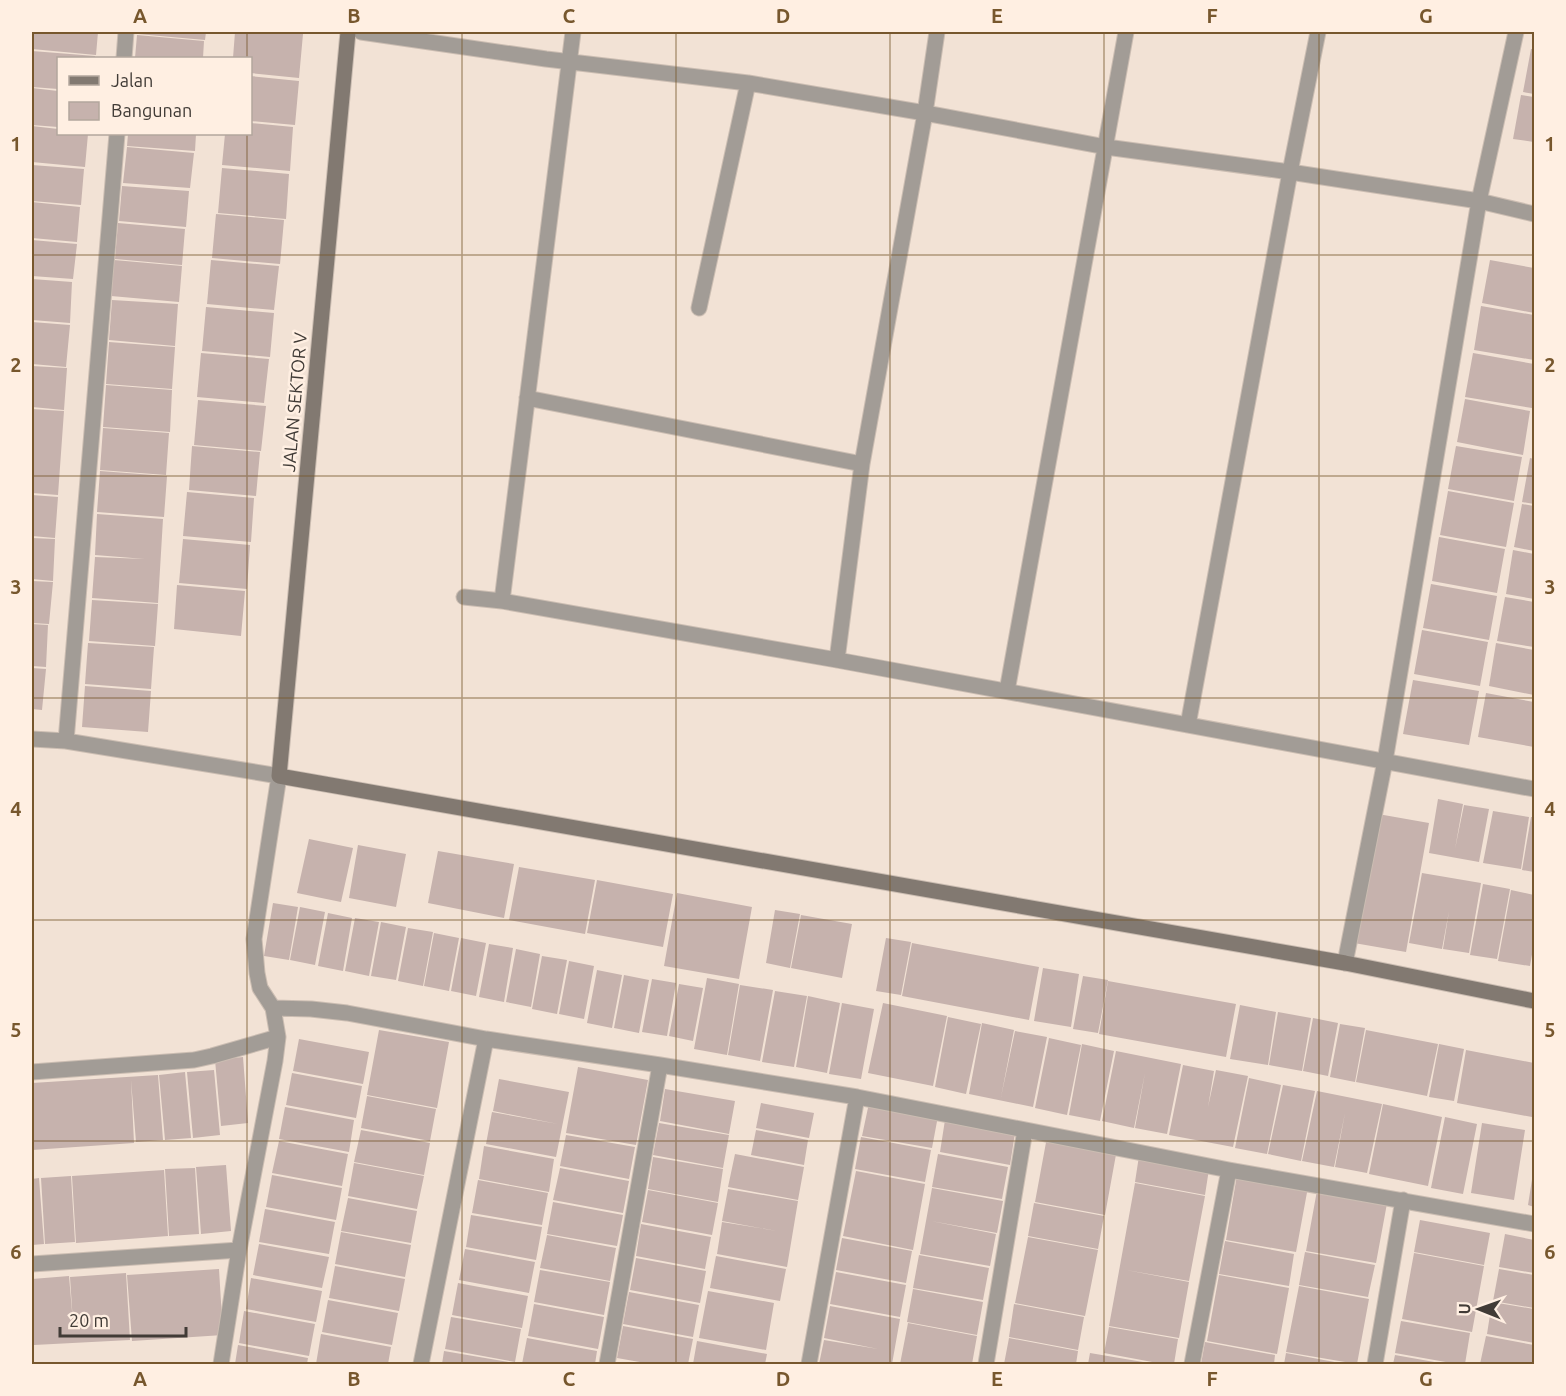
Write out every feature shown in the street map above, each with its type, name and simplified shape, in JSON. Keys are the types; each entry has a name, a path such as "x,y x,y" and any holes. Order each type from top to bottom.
{"street":[{"path":"124,57 126,32"},
{"name":"JALAN SEKTOR V","path":"279,776 348,32"},
{"path":"361,32 748,83 1106,147 1479,201 1534,214"},
{"path":"501,600 573,32"},
{"path":"837,660 862,464 925,113 937,32"},
{"path":"1007,691 1126,32"},
{"path":"1188,725 1318,32"},
{"path":"1345,963 1385,761 1479,201 1516,32"},
{"path":"699,308 748,83"},
{"path":"66,741 117,135"},
{"path":"527,398 862,464"},
{"path":"464,597 501,600 837,660 1534,789"},
{"path":"32,740 66,741 279,776 1345,963 1534,1001"},
{"path":"221,1365 239,1250 278,1036 273,1008 260,988 256,973 254,939 279,776"},
{"path":"273,1008 347,1013 486,1040 857,1097 1228,1170 1534,1224"},
{"path":"32,1072 194,1060 278,1036"},
{"path":"422,1365 486,1040"},
{"path":"607,1365 660,1065"},
{"path":"809,1365 857,1097"},
{"path":"986,1365 1025,1130"},
{"path":"1192,1365 1228,1170"},
{"path":"1375,1365 1403,1200"},
{"path":"32,1264 239,1250"}],"building":[{"path":"32,32 98,32 96,55 32,49"},
{"path":"138,32 206,32 205,40 138,34"},
{"path":"235,32 303,34 299,78 252,73 252,57 233,57"},
{"path":"137,35 204,41 203,57 135,57"},
{"path":"1531,49 1534,49 1534,94 1523,92"},
{"path":"32,51 95,56 57,57 57,89 32,87"},
{"path":"252,76 299,81 295,125 252,121"},
{"path":"32,88 57,91 57,127 32,125"},
{"path":"1521,95 1534,97 1534,142 1513,139"},
{"path":"252,123 293,127 290,171 222,165 225,135 252,135"},
{"path":"32,126 57,129 57,135 88,135 85,167 32,162"},
{"path":"128,135 196,135 195,151 127,146"},
{"path":"127,147 194,153 190,188 123,183"},
{"path":"32,165 84,169 81,205 32,201"},
{"path":"222,168 289,174 286,219 218,213"},
{"path":"122,186 189,191 186,227 119,221"},
{"path":"32,202 80,207 77,242 32,238"},
{"path":"216,214 284,220 280,264 212,258"},
{"path":"118,223 185,229 182,265 115,259"},
{"path":"32,240 77,244 73,279 32,276"},
{"path":"114,260 182,266 179,302 111,296"},
{"path":"211,260 279,266 274,310 207,304"},
{"path":"1490,260 1534,268 1534,313 1482,303"},
{"path":"32,279 72,282 70,323 32,320"},
{"path":"112,300 178,304 175,346 109,340"},
{"path":"1481,306 1534,315 1534,360 1474,350"},
{"path":"206,307 274,313 270,357 202,351"},
{"path":"32,322 70,325 66,367 32,364"},
{"path":"109,342 175,347 172,389 106,384"},
{"path":"201,353 269,359 264,403 197,397"},
{"path":"1473,353 1534,364 1532,408 1465,397"},
{"path":"32,366 67,368 64,410 32,407"},
{"path":"106,385 172,390 170,432 103,427"},
{"path":"1465,399 1530,411 1523,455 1457,442"},
{"path":"198,400 266,406 261,451 194,445"},
{"path":"32,409 64,411 58,495 32,493"},
{"path":"103,428 169,433 166,475 100,470"},
{"path":"192,446 260,452 256,496 189,490"},
{"path":"1456,446 1522,457 1514,501 1448,489"},
{"path":"1530,458 1534,459 1534,504 1522,502"},
{"path":"100,471 167,476 164,517 97,512"},
{"path":"1448,491 1514,503 1506,547 1440,535"},
{"path":"187,492 254,498 251,542 183,536"},
{"path":"32,495 58,497 55,538 32,536"},
{"path":"1522,504 1534,506 1534,551 1514,547"},
{"path":"97,514 163,519 158,603 92,598 95,557 145,559 95,555"},
{"path":"1439,537 1505,549 1497,593 1432,581"},
{"path":"32,538 55,539 53,581 32,579"},
{"path":"183,539 250,545 247,589 179,583"},
{"path":"1513,550 1534,554 1534,599 1506,594"},
{"path":"32,581 53,582 49,624 32,623"},
{"path":"1431,584 1497,596 1489,640 1423,628"},
{"path":"177,585 245,591 241,636 174,629"},
{"path":"1505,597 1534,602 1534,647 1497,641"},
{"path":"92,600 158,604 155,646 89,641"},
{"path":"32,624 48,625 46,667 32,666"},
{"path":"1422,630 1488,642 1480,686 1414,674"},
{"path":"88,643 154,647 151,689 85,684"},
{"path":"1496,643 1534,650 1534,695 1489,686"},
{"path":"32,668 46,669 42,710 32,709"},
{"path":"1413,680 1479,691 1469,745 1403,734"},
{"path":"85,686 151,691 148,732 82,727"},
{"path":"1486,693 1534,702 1534,747 1478,737"},
{"path":"1438,799 1463,804 1455,849 1464,805 1489,809 1479,862 1429,853"},
{"path":"1493,811 1529,817 1521,869 1483,863"},
{"path":"1378,814 1429,823 1406,952 1354,943"},
{"path":"1531,817 1534,817 1534,872 1522,870"},
{"path":"309,839 353,848 341,902 297,893"},
{"path":"358,845 406,854 396,907 349,898"},
{"path":"438,851 514,864 504,918 428,903"},
{"path":"519,867 595,880 585,934 509,920"},
{"path":"1422,873 1481,883 1469,953 1443,949 1449,911 1442,949 1409,943"},
{"path":"597,880 673,894 663,947 587,933"},
{"path":"1483,884 1510,889 1497,959 1470,955"},
{"path":"1511,890 1534,895 1534,943 1530,966 1498,961"},
{"path":"677,893 752,907 739,979 664,966"},
{"path":"273,903 298,907 289,960 264,956"},
{"path":"300,907 325,912 315,965 290,960"},
{"path":"775,910 800,914 790,968 766,963"},
{"path":"328,913 352,918 343,971 318,966"},
{"path":"801,915 852,924 842,978 791,968"},
{"path":"355,918 379,922 369,976 345,971"},
{"path":"381,922 406,927 396,980 371,976"},
{"path":"408,928 433,932 423,986 398,981"},
{"path":"434,933 459,938 449,991 424,986"},
{"path":"461,938 486,943 476,996 451,991"},
{"path":"886,938 911,942 901,995 876,991"},
{"path":"912,943 1039,967 1029,1020 902,996"},
{"path":"489,944 513,948 504,1002 479,997"},
{"path":"516,949 540,954 531,1007 506,1002"},
{"path":"542,956 567,960 557,1014 532,1009"},
{"path":"569,961 594,966 584,1019 559,1014"},
{"path":"1043,968 1079,974 1071,1027 1034,1021"},
{"path":"597,970 622,975 612,1028 587,1023"},
{"path":"624,975 649,980 639,1033 614,1028"},
{"path":"1083,976 1108,980 1098,1033 1073,1029"},
{"path":"707,978 739,984 727,1055 694,1049"},
{"path":"652,979 676,983 667,1036 642,1032"},
{"path":"1108,981 1236,1004 1226,1057 1099,1034"},
{"path":"679,984 703,988 693,1041 669,1036"},
{"path":"740,985 773,990 760,1061 728,1055"},
{"path":"775,991 807,996 794,1067 762,1062"},
{"path":"808,996 840,1003 827,1073 796,1067"},
{"path":"842,1003 874,1009 861,1079 829,1074"},
{"path":"883,1003 947,1016 933,1086 868,1073"},
{"path":"1240,1005 1276,1012 1268,1065 1230,1059"},
{"path":"1278,1012 1311,1018 1302,1071 1269,1065"},
{"path":"948,1017 981,1024 966,1094 935,1087"},
{"path":"1313,1018 1338,1023 1328,1076 1303,1071"},
{"path":"982,1023 1014,1030 1001,1097 1015,1031 1047,1037 1033,1107 969,1094"},
{"path":"1340,1024 1365,1028 1355,1082 1330,1077"},
{"path":"379,1030 449,1042 437,1108 367,1095"},
{"path":"1366,1030 1438,1044 1427,1096 1356,1082"},
{"path":"1049,1038 1081,1045 1067,1115 1035,1108"},
{"path":"299,1039 369,1052 363,1084 293,1071"},
{"path":"1082,1044 1114,1051 1100,1121 1069,1115"},
{"path":"1439,1044 1464,1049 1454,1101 1429,1097"},
{"path":"1466,1050 1534,1063 1532,1117 1457,1103"},
{"path":"1116,1051 1181,1064 1167,1134 1135,1128 1145,1073 1134,1128 1102,1121"},
{"path":"243,1057 248,1123 221,1126 215,1060"},
{"path":"1183,1065 1214,1071 1208,1107 1216,1070 1248,1076 1233,1147 1169,1135"},
{"path":"578,1067 648,1080 636,1145 566,1133"},
{"path":"214,1070 220,1135 193,1138 187,1072"},
{"path":"185,1072 191,1138 165,1140 159,1075"},
{"path":"292,1073 362,1086 356,1118 286,1105"},
{"path":"158,1075 163,1140 136,1142 131,1080 134,1143 32,1150 32,1083"},
{"path":"1249,1078 1281,1085 1267,1154 1235,1148"},
{"path":"499,1079 569,1092 556,1157 486,1144 492,1112 558,1124 493,1111"},
{"path":"1283,1085 1315,1091 1301,1161 1268,1154"},
{"path":"665,1089 735,1101 729,1134 660,1121"},
{"path":"1317,1091 1382,1104 1367,1173 1335,1167 1345,1113 1334,1167 1302,1161"},
{"path":"367,1096 436,1109 430,1141 361,1128"},
{"path":"761,1103 814,1113 809,1138 756,1128"},
{"path":"869,1103 938,1116 932,1148 862,1136"},
{"path":"1383,1104 1442,1117 1428,1186 1369,1174"},
{"path":"285,1107 354,1120 349,1152 279,1139"},
{"path":"1445,1117 1477,1124 1463,1194 1431,1188"},
{"path":"945,1120 1015,1133 1010,1165 940,1152"},
{"path":"659,1123 729,1135 723,1168 653,1155"},
{"path":"1482,1123 1525,1130 1514,1200 1471,1193"},
{"path":"361,1130 430,1143 424,1175 354,1162"},
{"path":"756,1130 808,1140 804,1165 751,1155"},
{"path":"566,1135 635,1147 629,1179 560,1166"},
{"path":"861,1137 931,1150 925,1182 855,1169"},
{"path":"1047,1137 1117,1149 1105,1215 1035,1202"},
{"path":"279,1141 348,1154 342,1186 272,1173"},
{"path":"484,1146 554,1159 549,1192 479,1179"},
{"path":"735,1154 804,1167 798,1200 728,1187"},
{"path":"938,1154 1008,1167 1002,1199 932,1187"},
{"path":"1139,1156 1209,1169 1205,1195 1135,1182"},
{"path":"653,1157 723,1169 718,1202 648,1189"},
{"path":"354,1163 424,1176 417,1209 348,1196"},
{"path":"226,1165 231,1231 201,1234 196,1167"},
{"path":"195,1168 199,1234 169,1236 165,1169"},
{"path":"560,1168 629,1181 623,1213 553,1200"},
{"path":"164,1170 168,1236 76,1243 72,1176"},
{"path":"856,1171 925,1184 913,1250 843,1236"},
{"path":"1534,1173 1534,1207 1528,1205"},
{"path":"272,1175 342,1188 336,1220 266,1207"},
{"path":"1237,1175 1308,1187 1296,1252 1226,1240"},
{"path":"71,1176 75,1242 45,1244 41,1178"},
{"path":"39,1178 44,1244 32,1245 32,1179"},
{"path":"478,1180 548,1193 542,1225 472,1213"},
{"path":"1135,1183 1205,1196 1189,1281 1126,1270 1189,1282 1179,1338 1109,1326"},
{"path":"1318,1185 1388,1198 1376,1263 1306,1251"},
{"path":"932,1188 1003,1201 997,1233 931,1221 996,1234 990,1266 920,1254"},
{"path":"728,1189 798,1201 787,1267 717,1254 722,1222 777,1231 722,1221"},
{"path":"648,1190 718,1203 712,1235 642,1222"},
{"path":"348,1198 417,1211 411,1243 341,1231"},
{"path":"553,1202 623,1215 617,1246 547,1234"},
{"path":"1034,1203 1104,1216 1098,1249 1028,1236"},
{"path":"265,1209 335,1222 329,1254 259,1242"},
{"path":"471,1215 542,1227 536,1260 466,1247"},
{"path":"1420,1220 1490,1233 1484,1265 1414,1252"},
{"path":"641,1224 711,1237 705,1269 636,1256"},
{"path":"341,1232 411,1245 405,1277 335,1264"},
{"path":"1505,1234 1534,1240 1534,1273 1499,1267"},
{"path":"547,1235 616,1248 610,1281 540,1268"},
{"path":"1028,1237 1098,1250 1085,1316 1015,1303"},
{"path":"842,1238 912,1251 906,1283 836,1270"},
{"path":"1225,1241 1294,1254 1289,1286 1219,1274"},
{"path":"259,1244 329,1257 322,1288 253,1275"},
{"path":"465,1249 535,1262 529,1293 459,1280"},
{"path":"1305,1252 1375,1265 1368,1297 1299,1285"},
{"path":"1414,1253 1484,1266 1472,1332 1402,1319"},
{"path":"919,1255 989,1268 983,1300 913,1288"},
{"path":"716,1256 786,1269 780,1301 710,1288"},
{"path":"636,1258 706,1271 700,1303 630,1290"},
{"path":"335,1266 405,1279 399,1311 329,1298"},
{"path":"219,1269 223,1335 132,1341 127,1275"},
{"path":"1499,1269 1534,1275 1534,1308 1493,1301"},
{"path":"540,1270 610,1282 604,1315 534,1302"},
{"path":"836,1272 906,1285 900,1317 830,1304"},
{"path":"126,1273 130,1340 34,1345 32,1279 69,1276 73,1323 70,1277"},
{"path":"1219,1275 1289,1288 1277,1354 1207,1341"},
{"path":"251,1278 322,1291 316,1322 246,1309"},
{"path":"458,1283 528,1296 522,1328 452,1315"},
{"path":"1299,1286 1369,1299 1357,1364 1286,1352"},
{"path":"913,1289 983,1302 977,1335 907,1322"},
{"path":"708,1291 774,1303 766,1350 699,1338"},
{"path":"629,1292 699,1305 693,1337 623,1324"},
{"path":"328,1300 398,1313 392,1345 322,1332"},
{"path":"1492,1302 1534,1309 1534,1343 1487,1334"},
{"path":"534,1304 604,1317 598,1349 528,1336"},
{"path":"1014,1304 1084,1317 1078,1350 1009,1337"},
{"path":"830,1306 900,1319 892,1364 819,1364 824,1340 878,1349 824,1338"},
{"path":"244,1311 315,1324 309,1356 239,1343"},
{"path":"451,1317 521,1329 515,1362 445,1349"},
{"path":"1401,1321 1470,1333 1465,1364 1395,1353"},
{"path":"908,1323 977,1336 972,1364 900,1364"},
{"path":"623,1326 693,1339 688,1364 651,1364 617,1358"},
{"path":"1109,1327 1178,1339 1174,1364 1104,1353"},
{"path":"321,1334 391,1347 388,1364 316,1364"},
{"path":"1486,1336 1534,1345 1534,1364 1480,1364"},
{"path":"527,1338 597,1351 595,1364 522,1364"},
{"path":"1009,1338 1078,1351 1076,1364 1004,1364"},
{"path":"697,1341 767,1354 765,1364 693,1364"},
{"path":"1205,1342 1275,1355 1274,1364 1201,1364"},
{"path":"238,1345 308,1358 307,1364 235,1364"},
{"path":"444,1351 515,1363 515,1364 442,1364"},
{"path":"1090,1353 1143,1362 1143,1364 1088,1364"},
{"path":"1286,1353 1340,1363 1340,1364 1284,1364"},
{"path":"1395,1355 1440,1363 1440,1364 1393,1364"}]}
